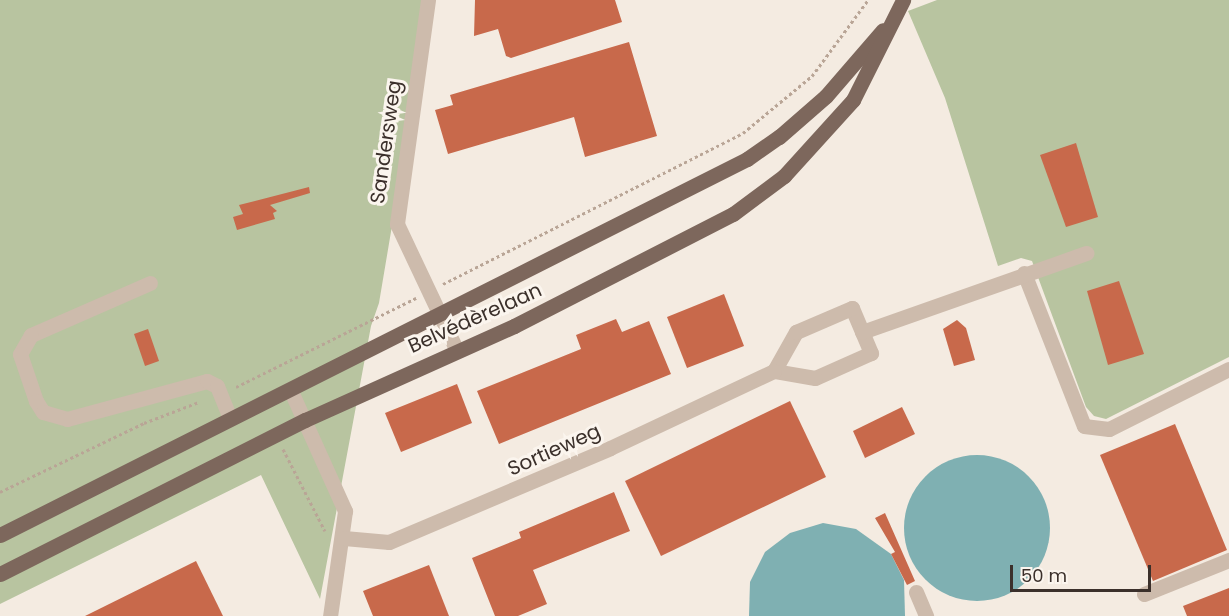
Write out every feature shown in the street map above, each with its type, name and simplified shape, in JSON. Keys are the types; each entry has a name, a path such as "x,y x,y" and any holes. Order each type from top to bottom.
{"main road":[{"name":"Belvédèrelaan","path":"0,574 305,420 558,304 713,226 752,201 803,157 852,100 903,0"},
{"name":"Belvédèrelaan","path":"0,535 763,149 826,96 894,16"}],"street":[{"name":"Sandersweg","path":"428,0 397,214 404,243 456,350"},
{"path":"862,332 1086,253"},
{"path":"1024,273 1084,426 1109,429 1229,369"},
{"path":"150,283 31,335 20,354 36,401 43,412 67,419 207,381 217,386 230,419"},
{"path":"852,308 872,353 815,378 774,371 796,332 852,308"},
{"name":"Sortieweg","path":"344,538 389,542 610,448 774,371"},
{"path":"290,389 340,495 345,518 344,538 330,616"},
{"path":"1144,594 1229,560"},
{"path":"916,592 926,616"}],"path":[{"path":"428,292 743,133 783,103 812,76 868,0"},
{"path":"249,380 261,404"},
{"path":"277,435 326,532"}],"green space":[{"path":"0,0 430,0 379,303 371,326 320,599 261,475 0,604"},
{"path":"937,0 1229,0 1229,357 1106,419 1094,416 1086,407 1032,261 1021,258 998,266 945,98 908,11"}],"water":[{"path":"977,455 1005,461 1028,477 1044,500 1050,528 1044,556 1028,579 1005,595 977,601 949,595 926,579 910,556 904,528 910,500 926,477 949,461"},
{"path":"823,523 856,529 891,554 904,580 905,616 749,616 750,582 765,552 790,533"}],"building":[{"path":"475,0 615,0 622,22 511,58 506,56 498,29 474,36"},
{"path":"629,42 657,136 585,157 574,117 448,154 435,110 453,105 450,95"},
{"path":"1076,143 1098,217 1066,227 1040,155"},
{"path":"309,187 310,193 270,205 277,211 273,213 275,219 237,230 233,217 243,214 239,205"},
{"path":"1119,281 1144,354 1108,365 1087,291"},
{"path":"724,294 744,346 687,368 667,317"},
{"path":"616,319 622,332 649,321 671,374 499,444 477,391 581,349 576,335"},
{"path":"957,320 966,328 975,360 954,366 943,329"},
{"path":"148,329 159,361 145,366 134,334"},
{"path":"457,384 472,423 401,452 385,413"},
{"path":"790,401 826,477 661,556 625,481"},
{"path":"902,407 915,434 865,458 853,431"},
{"path":"1175,424 1227,550 1153,581 1100,455"},
{"path":"614,492 630,531 533,570 547,604 518,616 495,616 472,558 521,538 519,532"},
{"path":"885,513 915,581 907,585 891,554 895,552 875,518"},
{"path":"196,561 223,616 85,616"},
{"path":"429,565 449,616 373,616 363,591"},
{"path":"1229,588 1229,616 1187,616 1183,606"}]}
